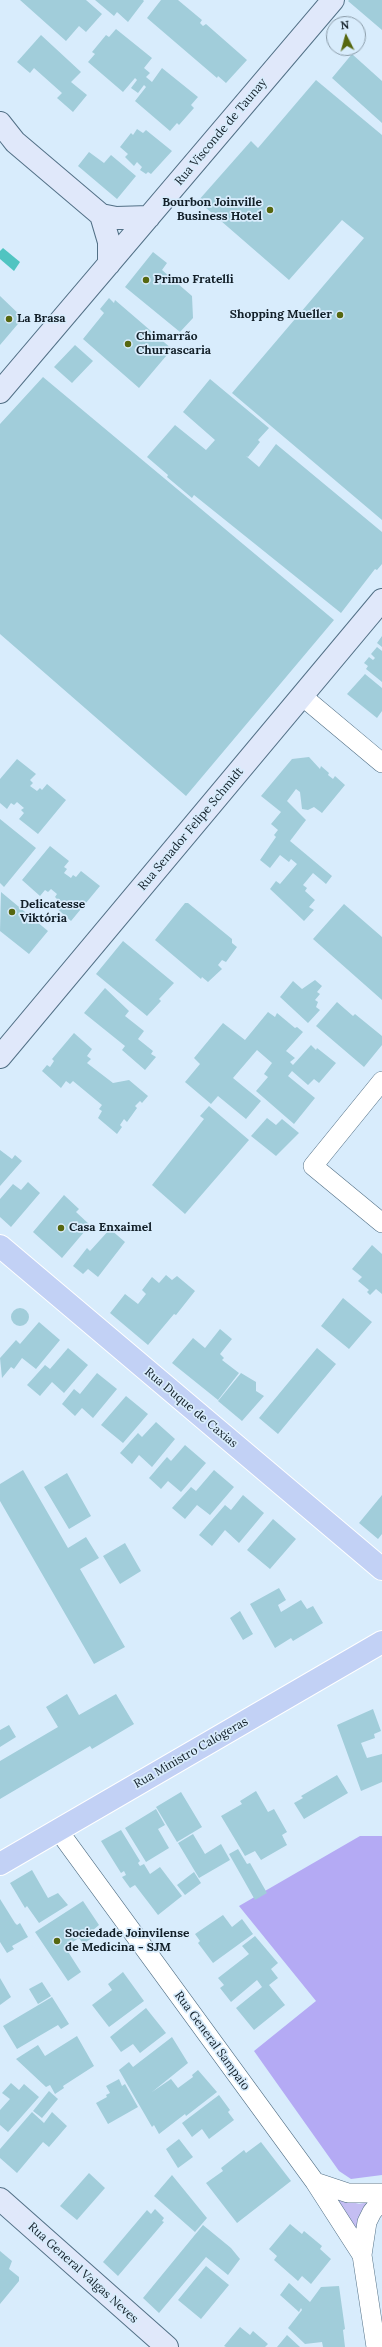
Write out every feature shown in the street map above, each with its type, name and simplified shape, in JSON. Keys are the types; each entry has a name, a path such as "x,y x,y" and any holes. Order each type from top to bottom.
{"main road":[{"name":"Rua Visconde de Taunay","path":"0,392 333,0"},
{"path":"0,122 15,142 101,215 116,218 149,217"},
{"path":"101,215 109,242 109,264"},
{"name":"Rua Senador Felipe Schmidt","path":"0,1057 382,600"},
{"name":"Rua Duque de Caxias","path":"0,1246 382,1569"},
{"name":"Rua Ministro Calógeras","path":"0,1864 381,1641"},
{"name":"Rua General Valgas Neves","path":"0,2199 167,2347"}],"street":[{"path":"302,696 382,763"},
{"path":"382,1082 314,1166 382,1223"},
{"name":"Rua General Sampaio","path":"58,1830 315,2182 362,2256"},
{"path":"315,2182 348,2193 382,2193"},
{"path":"376,2347 362,2256 367,2222 372,2212 382,2200"}],"shaded area":[{"path":"3,248 20,262 14,271 0,259 0,251"},
{"path":"360,1836 382,1836 382,2175 351,2179 339,2171 254,2051 316,2001 239,1906"},
{"path":"335,2197 359,2204 374,2201 359,2241"}],"building":[{"path":"20,0 86,0 102,14 86,32 79,26 66,41"},
{"path":"95,0 144,1 128,22 117,12 114,16"},
{"path":"161,0 178,0 202,20 200,23 203,26 206,24 247,60 226,83 218,76 217,78 147,18"},
{"path":"382,0 382,30 366,16 348,1"},
{"path":"116,29 152,58 144,68 150,73 146,77 152,82 162,68 198,97 191,105 194,108 179,125 177,123 170,131 135,101 146,87 144,85 138,93 131,88 137,80 135,78 123,92 88,62 95,54 92,52 106,35 109,37"},
{"path":"41,35 81,72 71,82 87,95 73,112 57,98 62,93 34,68 30,73 17,62"},
{"path":"350,56 354,56 382,81 382,123 332,78"},
{"name":"Shopping Mueller","path":"316,80 382,135 382,520 232,393 364,238 342,220 289,280 198,201 251,141 258,148"},
{"path":"137,129 143,133 146,130 172,151 151,174 148,172 146,174 140,170 142,167 137,162 134,166 125,157 128,154 120,147 131,133 133,135"},
{"path":"89,152 104,163 111,155 136,176 117,199 78,166"},
{"path":"153,252 167,263 162,270 192,296 193,318 180,332 125,287"},
{"path":"0,296 23,318 0,345"},
{"name":"Chimarrão Churrascaria","path":"109,298 114,303 115,300 172,349 139,388 83,339 104,313 100,309"},
{"path":"75,345 93,361 72,383 54,367"},
{"path":"43,377 334,620 186,796 0,634 0,424"},
{"path":"210,379 269,428 258,440 260,442 248,457 246,456 259,467 276,444 382,532 382,564 377,570 375,569 341,613 194,495 192,498 167,477 168,475 147,457 175,425 206,450 215,440 183,412"},
{"path":"382,636 382,647 377,643"},
{"path":"377,647 382,651 382,682 366,669 368,666 364,663 369,657 373,660 375,658 371,654"},
{"path":"365,674 382,688 382,711 377,718 347,694"},
{"path":"309,757 320,769 321,766 333,779 335,776 345,785 322,813 314,807 308,810 302,809 300,792 296,789 287,801 306,820 290,841 332,876 326,884 313,873 303,885 307,888 305,891 315,900 309,907 314,910 304,921 270,889 276,881 280,884 297,864 291,859 289,862 280,855 270,868 260,860 276,837 274,835 278,830 271,824 281,812 261,796 292,759"},
{"path":"17,759 36,774 30,780 33,783 30,786 37,791 40,788 42,790 47,784 66,800 38,834 19,819 24,813 21,810 24,808 17,802 14,805 11,803 7,809 0,803 0,779"},
{"path":"0,819 36,848 4,887 0,883"},
{"path":"50,846 69,861 64,867 67,869 64,873 71,878 73,875 76,877 81,871 100,886 71,921 53,905 58,900 55,897 57,894 51,889 48,892 45,890 40,896 22,880"},
{"name":"Delicatesse Viktória","path":"1,892 48,931 29,954 0,931"},
{"path":"185,903 188,903 232,939 232,943 237,947 226,962 222,960 218,965 222,969 208,982 202,977 201,979 155,940"},
{"path":"344,904 382,937 382,1000 313,939"},
{"path":"123,941 174,983 159,999 161,1001 147,1016 96,974"},
{"path":"315,980 322,986 317,992 320,994 315,1000 318,1002 316,1007 320,1010 308,1023 280,997 293,981 302,989"},
{"path":"105,988 129,1011 125,1016 144,1031 138,1039 153,1051 151,1054 156,1057 145,1070 122,1050 125,1046 84,1013"},
{"path":"337,1002 353,1016 355,1014 382,1036 382,1045 364,1067 316,1026"},
{"path":"268,1012 275,1017 277,1013 295,1028 297,1027 303,1032 286,1051 295,1058 290,1062 293,1065 311,1045 336,1063 319,1083 314,1079 308,1085 292,1071 288,1076 315,1098 294,1124 256,1091 268,1077 264,1074 272,1063 257,1050 233,1078 261,1101 246,1119 218,1096 211,1104 185,1082 200,1064 194,1058 223,1023 245,1040"},
{"path":"74,1033 92,1049 87,1056 91,1059 87,1063 113,1083 129,1080 148,1096 142,1103 140,1101 135,1106 137,1108 127,1122 124,1119 120,1125 122,1127 117,1134 98,1118 102,1111 99,1109 102,1105 73,1081 70,1084 66,1081 61,1088 42,1071 47,1065 50,1067 54,1061 52,1059"},
{"path":"209,1106 249,1140 185,1214 152,1185 204,1119 200,1116"},
{"path":"267,1118 276,1125 282,1119 299,1133 276,1156 251,1136"},
{"path":"0,1150 12,1159 15,1155 22,1161 0,1186"},
{"path":"28,1182 40,1193 11,1227 0,1217 0,1199 13,1184 21,1190"},
{"name":"Casa Enxaimel","path":"64,1195 79,1209 76,1212 90,1225 62,1258 33,1232"},
{"path":"110,1229 125,1242 98,1277 88,1269 83,1274 73,1266 87,1248 90,1251"},
{"path":"372,1245 382,1254 382,1294 376,1289 370,1295 367,1292 369,1290 358,1281 362,1277 352,1269"},
{"path":"166,1275 172,1280 177,1276 195,1291 176,1315 174,1314 148,1345 110,1313 125,1294 138,1304 146,1294 142,1290 152,1277 159,1283"},
{"path":"343,1298 372,1322 349,1349 321,1326"},
{"path":"16,1308 24,1308 29,1313 27,1324 24,1326 16,1326 11,1321 11,1313"},
{"path":"39,1322 60,1340 36,1369 22,1358 14,1369 11,1367 2,1378 0,1358 16,1340 20,1344"},
{"path":"220,1329 232,1339 220,1354 224,1358 222,1360 239,1373 218,1400 172,1363 193,1338 205,1348"},
{"path":"68,1348 88,1365 64,1393 52,1382 40,1396 27,1385 45,1365 50,1369"},
{"path":"317,1348 336,1364 278,1434 259,1418"},
{"path":"97,1373 117,1389 93,1418 82,1408 75,1416 62,1404 74,1389 80,1394"},
{"path":"241,1373 256,1382 256,1391 264,1396 242,1421 218,1401"},
{"path":"126,1396 148,1414 123,1443 101,1425"},
{"path":"156,1422 175,1439 152,1467 139,1455 132,1464 120,1453 138,1433 142,1437"},
{"path":"185,1445 206,1463 181,1492 168,1481 161,1489 149,1478 167,1457 171,1461"},
{"path":"23,1470 68,1548 86,1537 99,1558 80,1569 125,1647 94,1664 0,1501 0,1484"},
{"path":"214,1470 234,1487 210,1515 197,1505 185,1519 172,1508 191,1487 196,1491"},
{"path":"67,1473 91,1516 69,1529 44,1487"},
{"path":"243,1495 264,1513 239,1543 225,1530 212,1546 199,1535 225,1505 231,1510"},
{"path":"382,1495 382,1534 378,1539 359,1523"},
{"path":"273,1519 296,1539 270,1569 247,1550"},
{"path":"125,1543 141,1571 120,1584 103,1556"},
{"path":"279,1588 286,1600 278,1605 281,1612 301,1600 307,1609 313,1606 323,1623 293,1641 291,1638 275,1648 250,1604"},
{"path":"240,1611 253,1634 243,1640 230,1618"},
{"path":"67,1694 79,1715 116,1694 134,1724 92,1749 90,1746 0,1799 0,1761 58,1727 46,1707"},
{"path":"373,1709 381,1731 374,1734 375,1738 361,1743 367,1758 382,1754 382,1782 361,1791 337,1725"},
{"path":"9,1725 16,1737 0,1747 0,1730"},
{"path":"337,1775 348,1793 304,1819 294,1803 303,1798 301,1796"},
{"path":"256,1791 268,1812 274,1809 287,1832 282,1835 287,1845 261,1860 255,1851 245,1856 221,1816 242,1804 240,1801"},
{"path":"181,1792 202,1827 177,1842 156,1807"},
{"path":"156,1809 165,1825 158,1829 169,1848 146,1862 125,1828"},
{"path":"121,1830 140,1861 138,1863 140,1866 144,1864 150,1874 160,1867 182,1896 158,1915 135,1885 130,1888 122,1877 126,1875 124,1871 121,1873 101,1841"},
{"path":"193,1834 205,1854 221,1844 230,1860 199,1878 178,1843"},
{"path":"238,1849 247,1864 250,1863 267,1893 255,1900 229,1854"},
{"path":"32,1870 48,1898 58,1893 68,1905 39,1923 27,1906 25,1908 10,1883"},
{"path":"194,1872 201,1883 185,1895 177,1885"},
{"path":"0,1899 15,1923 17,1925 20,1923 28,1937 12,1946 14,1949 7,1953 0,1942"},
{"name":"Sociedade Joinvilense de Medicina - SJM","path":"83,1901 99,1925 92,1931 95,1936 83,1944 79,1938 65,1947 81,1972 68,1981 35,1932"},
{"path":"223,1915 232,1927 242,1919 253,1934 213,1963 198,1943 200,1941 195,1934"},
{"path":"255,1936 278,1963 271,1969 278,1978 269,1985 285,2005 254,2030 236,2008 262,1987 257,1980 231,2002 220,1988 224,1985 218,1978 249,1954 242,1946"},
{"path":"123,1972 144,2001 109,2027 92,2005 112,1990 108,1984"},
{"path":"0,1978 11,1997 0,2005"},
{"path":"42,1982 51,1996 38,2004 29,1989"},
{"path":"52,1997 69,2024 61,2029 58,2025 17,2049 3,2026"},
{"path":"146,2008 166,2033 140,2053 133,2044 121,2052 110,2037"},
{"path":"77,2036 94,2066 63,2086 64,2088 55,2094 50,2085 46,2087 16,2059 38,2045 45,2056"},
{"path":"172,2037 188,2063 152,2092 171,2079 178,2088 193,2077 192,2075 198,2070 217,2092 186,2116 185,2114 159,2134 154,2125 152,2127 119,2070 129,2062 133,2067"},
{"path":"119,2079 122,2086 125,2084 138,2107 108,2124 96,2103 107,2097 106,2095 110,2093 106,2086"},
{"path":"11,2083 19,2090 24,2084 39,2097 8,2132 0,2125 0,2110 10,2099 2,2093"},
{"path":"49,2091 58,2099 42,2118 33,2111"},
{"path":"219,2095 230,2110 228,2112 234,2120 209,2139 202,2129 192,2137 182,2123"},
{"path":"32,2112 44,2123 52,2112 67,2126 49,2147 43,2142 17,2173 0,2158 0,2149"},
{"path":"179,2139 193,2157 178,2168 166,2149"},
{"path":"261,2142 291,2181 237,2223 206,2183 223,2171 221,2168 244,2150 246,2153"},
{"path":"89,2173 105,2188 77,2220 60,2206"},
{"path":"172,2175 207,2218 195,2232 154,2196"},
{"path":"155,2209 164,2218 162,2221 164,2222 118,2276 103,2262 147,2210 151,2214"},
{"path":"290,2224 302,2234 304,2231 322,2246 320,2249 331,2259 311,2284 302,2276 298,2281 274,2260 277,2256 269,2249"},
{"path":"203,2225 231,2248 240,2259 228,2275 206,2257 159,2313 143,2298"},
{"path":"0,2251 12,2261 9,2269 19,2277 19,2281 0,2304"},
{"path":"206,2266 229,2285 201,2319 178,2300"},
{"path":"289,2283 310,2302 321,2287 339,2286 345,2329 343,2330 345,2347 323,2347 322,2342 305,2344 288,2328 302,2310 301,2308 299,2312 280,2295"},
{"path":"240,2327 250,2335 253,2331 268,2344 265,2347 224,2346"},
{"path":"287,2335 300,2347 277,2347"}],"place":[{"name":"Bourbon Joinville Business Hotel","path":"270,210"},
{"name":"Primo Fratelli","path":"146,280"},
{"name":"Shopping Mueller","path":"340,315"},
{"name":"La Brasa","path":"9,319"},
{"name":"Chimarrão Churrascaria","path":"128,344"},
{"name":"Delicatesse Viktória","path":"12,912"},
{"name":"Casa Enxaimel","path":"61,1228"},
{"name":"Sociedade Joinvilense de Medicina - SJM","path":"57,1941"}]}
